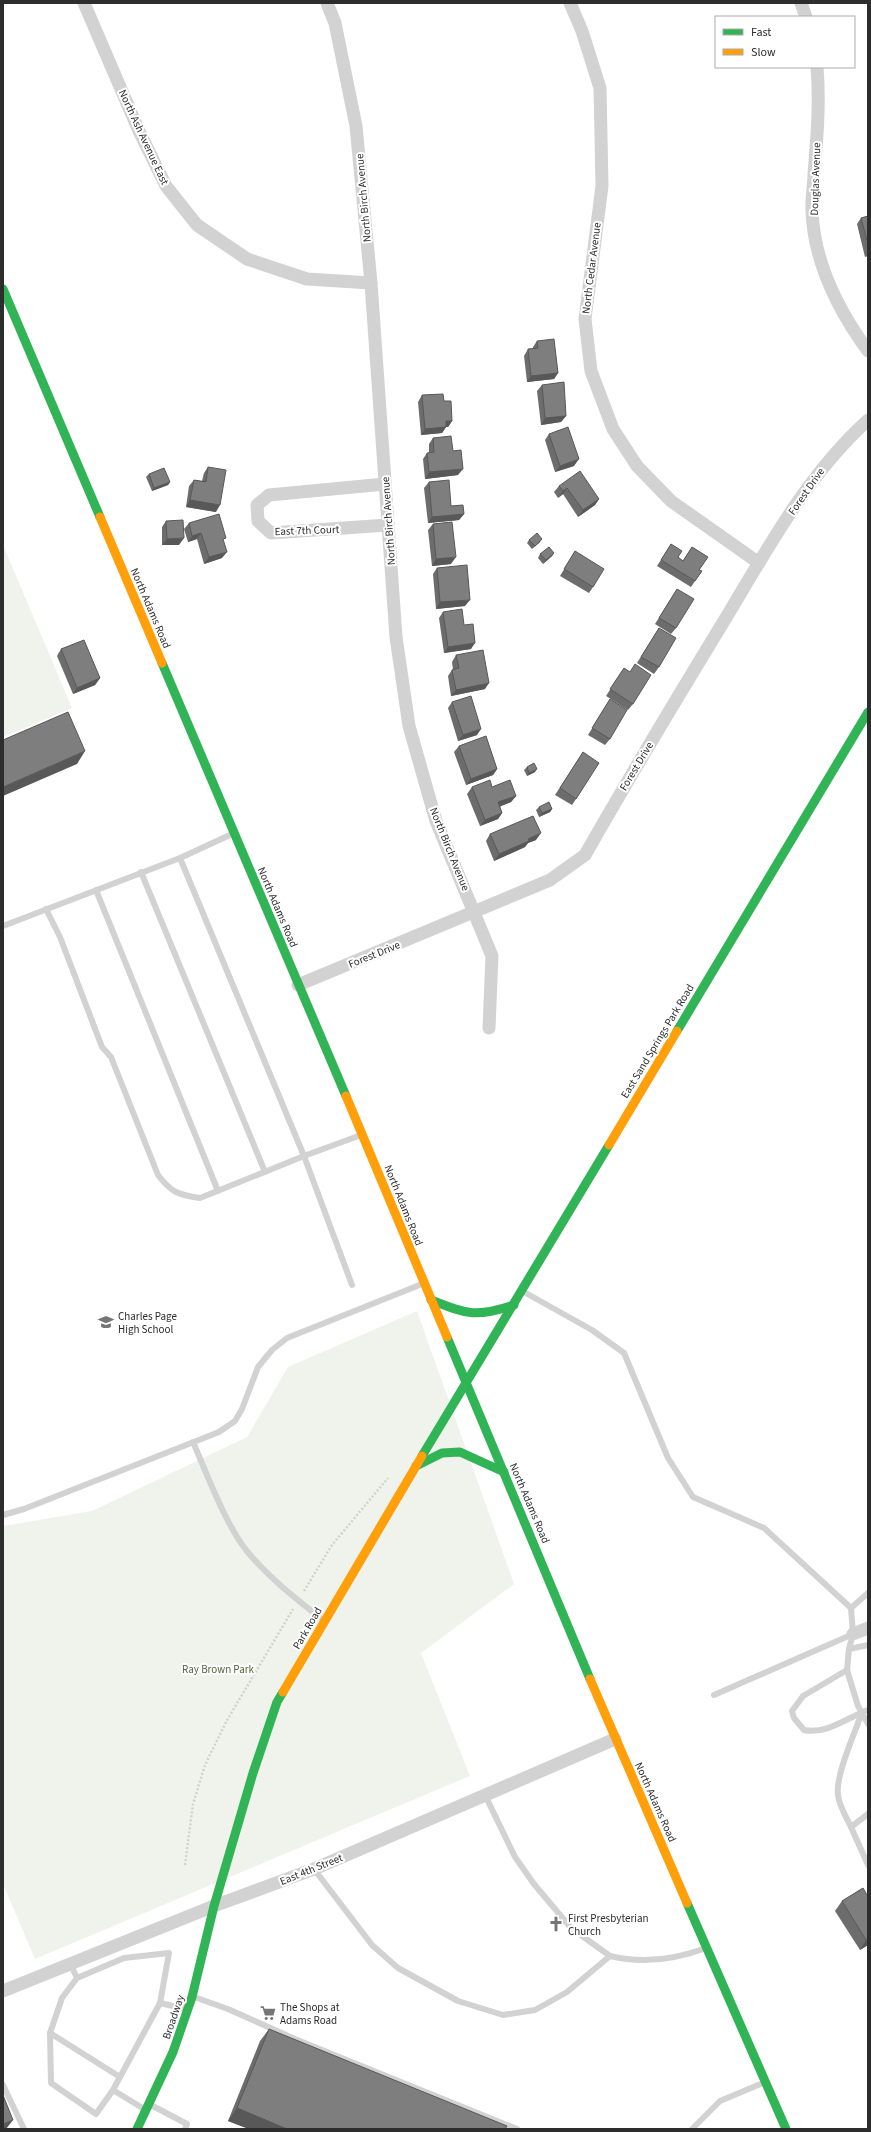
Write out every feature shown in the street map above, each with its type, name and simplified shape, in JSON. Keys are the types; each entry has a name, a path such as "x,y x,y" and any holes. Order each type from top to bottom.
{"main road":[{"name":"North Adams Road","path":"3,289 362,1135 615,1739 708,1947 786,2129"},
{"name":"East Sand Springs Park Road","path":"466,1382 514,1305 868,712"},
{"path":"431,1300 466,1314 476,1315 489,1314 514,1305"},
{"name":"Park Road","path":"214,1906 253,1773 277,1702 466,1382"},
{"path":"416,1466 442,1453 460,1452 504,1472"},
{"name":"Broadway","path":"137,2129 173,2052 188,2009 214,1906"}],"street":[{"name":"North Ash Avenue East","path":"84,3 139,132 159,173 166,186 197,225 247,259 307,279 371,283"},
{"name":"North Birch Avenue","path":"327,3 335,23 356,126 371,283 396,637 409,726 436,821 492,956 489,1028"},
{"name":"North Cedar Avenue","path":"570,3 582,31 600,88 602,186 585,319 591,371 613,429 637,466 672,501 759,563"},
{"path":"801,3 806,16"},
{"name":"Douglas Avenue","path":"817,68 819,108 812,211 820,258 836,301 855,333 868,351"},
{"name":"Forest Drive","path":"298,985 550,880 585,855 759,563 803,493 827,461 868,420"},
{"name":"East 7th Court","path":"385,484 269,495 257,505 258,521 271,533 388,525"},
{"path":"853,1634 868,1628"},
{"name":"East 4th Street","path":"3,1992 70,1963 214,1906 314,1869 615,1739"}],"lane":[{"path":"3,926 180,858 234,834"},
{"path":"180,858 304,1156 352,1285"},
{"path":"141,872 265,1172"},
{"path":"96,890 218,1191"},
{"path":"46,909 60,937 102,1047 111,1057 158,1175 169,1189 183,1196 200,1198 304,1156 362,1135"},
{"path":"3,1515 24,1509 219,1432 234,1422 242,1409 258,1367 272,1350 287,1338 424,1283"},
{"path":"522,1291 592,1330 624,1353 668,1458 693,1497 764,1528 851,1608 853,1634 849,1649 847,1670 865,1711 868,1724"},
{"path":"193,1442 216,1495 245,1548 277,1584 324,1621"},
{"path":"851,1608 868,1593"},
{"path":"714,1695 853,1634"},
{"path":"849,1649 868,1645"},
{"path":"847,1670 803,1696 792,1711 794,1718 804,1730 815,1731 826,1729 865,1711"},
{"path":"865,1711 841,1768 838,1795 868,1865"},
{"path":"485,1795 516,1857 534,1884 571,1928 610,1956 629,1961 668,1959 681,1957 708,1947"},
{"path":"851,1827 868,1814"},
{"path":"314,1869 372,1945 398,1968 458,2001 503,2015 535,2010 567,1992 610,1956"},
{"path":"169,1953 160,2003 113,2090 96,2114 51,2083 50,2033 62,1998 77,1978 124,1958 169,1953"},
{"path":"70,1963 77,1978"},
{"path":"192,1997 228,2009 296,2039 517,2129"},
{"path":"160,2003 188,2009"},
{"path":"50,2033 120,2077"},
{"path":"692,2129 720,2101 765,2082"},
{"path":"3,2085 24,2129"},
{"path":"113,2090 187,2124 185,2129"}],"path":[{"path":"185,1865 193,1804 205,1765 226,1722 332,1546 393,1473"}],"green space":[{"path":"3,545 72,708 3,737"},
{"name":"Ray Brown Park","path":"417,1311 514,1584 421,1653 470,1776 35,1959 3,1884 3,1526 92,1511 247,1437 288,1367"}],"building":[{"path":"868,216 868,244 861,218"},
{"path":"554,339 558,373 531,376 528,349 538,348 537,341"},
{"path":"564,382 566,416 545,418 542,385"},
{"path":"443,394 444,401 451,401 452,421 446,421 446,427 425,429 422,395"},
{"path":"568,427 579,459 560,466 549,434"},
{"path":"451,436 453,451 461,450 463,469 429,472 427,453 434,452 433,438"},
{"path":"208,467 226,470 220,505 190,500 194,480 206,482"},
{"path":"164,468 170,482 154,488 149,474"},
{"path":"580,471 599,499 583,510 567,488 563,491 559,486"},
{"path":"449,480 451,506 463,505 464,514 432,517 429,482"},
{"path":"219,514 226,538 223,539 227,552 209,557 201,533 192,536 189,523"},
{"path":"183,520 184,538 167,539 166,521"},
{"path":"452,522 456,557 436,559 433,524"},
{"path":"537,533 542,539 535,546 529,540"},
{"path":"671,544 682,551 678,557 683,561 692,547 708,557 699,570 702,571 695,581 661,560"},
{"path":"549,547 554,553 546,560 540,554"},
{"path":"575,551 604,569 593,587 564,569"},
{"path":"467,565 470,600 440,602 437,568"},
{"path":"677,589 694,599 676,628 659,618"},
{"path":"462,609 464,625 473,624 475,643 448,647 443,612"},
{"path":"659,628 676,638 659,667 641,657"},
{"path":"84,640 100,678 77,688 61,649"},
{"path":"483,650 489,683 456,690 452,670 459,668 456,655"},
{"path":"635,664 651,675 633,704 610,689 624,668 630,672"},
{"path":"471,696 481,729 463,735 452,702"},
{"path":"610,699 627,710 610,739 592,728"},
{"path":"68,712 85,751 3,787 3,740"},
{"path":"486,736 497,769 471,779 459,746"},
{"path":"583,752 599,763 576,799 560,788"},
{"path":"534,763 537,769 529,773 527,767"},
{"path":"490,780 492,787 510,780 516,796 498,802 502,813 485,820 472,787"},
{"path":"549,802 552,809 542,813 539,807"},
{"path":"533,816 541,833 528,839 529,841 499,854 490,834"},
{"path":"863,1888 867,1895 868,1894 868,1939 866,1940 842,1901"},
{"path":"269,2029 507,2126 505,2129 287,2129 237,2108"},
{"path":"3,2095 13,2120 3,2124"}],"traffic: fast":[{"path":"3,289 100,517"},
{"path":"162,663 346,1096"},
{"path":"677,1031 868,712"},
{"path":"422,1456 609,1145"},
{"path":"431,1300 454,1309 472,1313 490,1312 514,1305"},
{"path":"447,1337 590,1679"},
{"path":"416,1466 442,1453 460,1452 504,1472"},
{"path":"137,2129 173,2052 192,1997 214,1906 253,1773 277,1702 283,1692"},
{"path":"687,1903 786,2129"}],"traffic: slow":[{"path":"100,517 162,663"},
{"path":"609,1145 677,1031"},
{"path":"346,1096 447,1337"},
{"path":"283,1692 422,1456"},
{"path":"590,1679 687,1903"}],"place":[{"name":"Charles Page High School","path":"106,1322"},
{"name":"First Presbyterian Church","path":"556,1924"},
{"name":"The Shops at Adams Road","path":"268,2013"}]}
